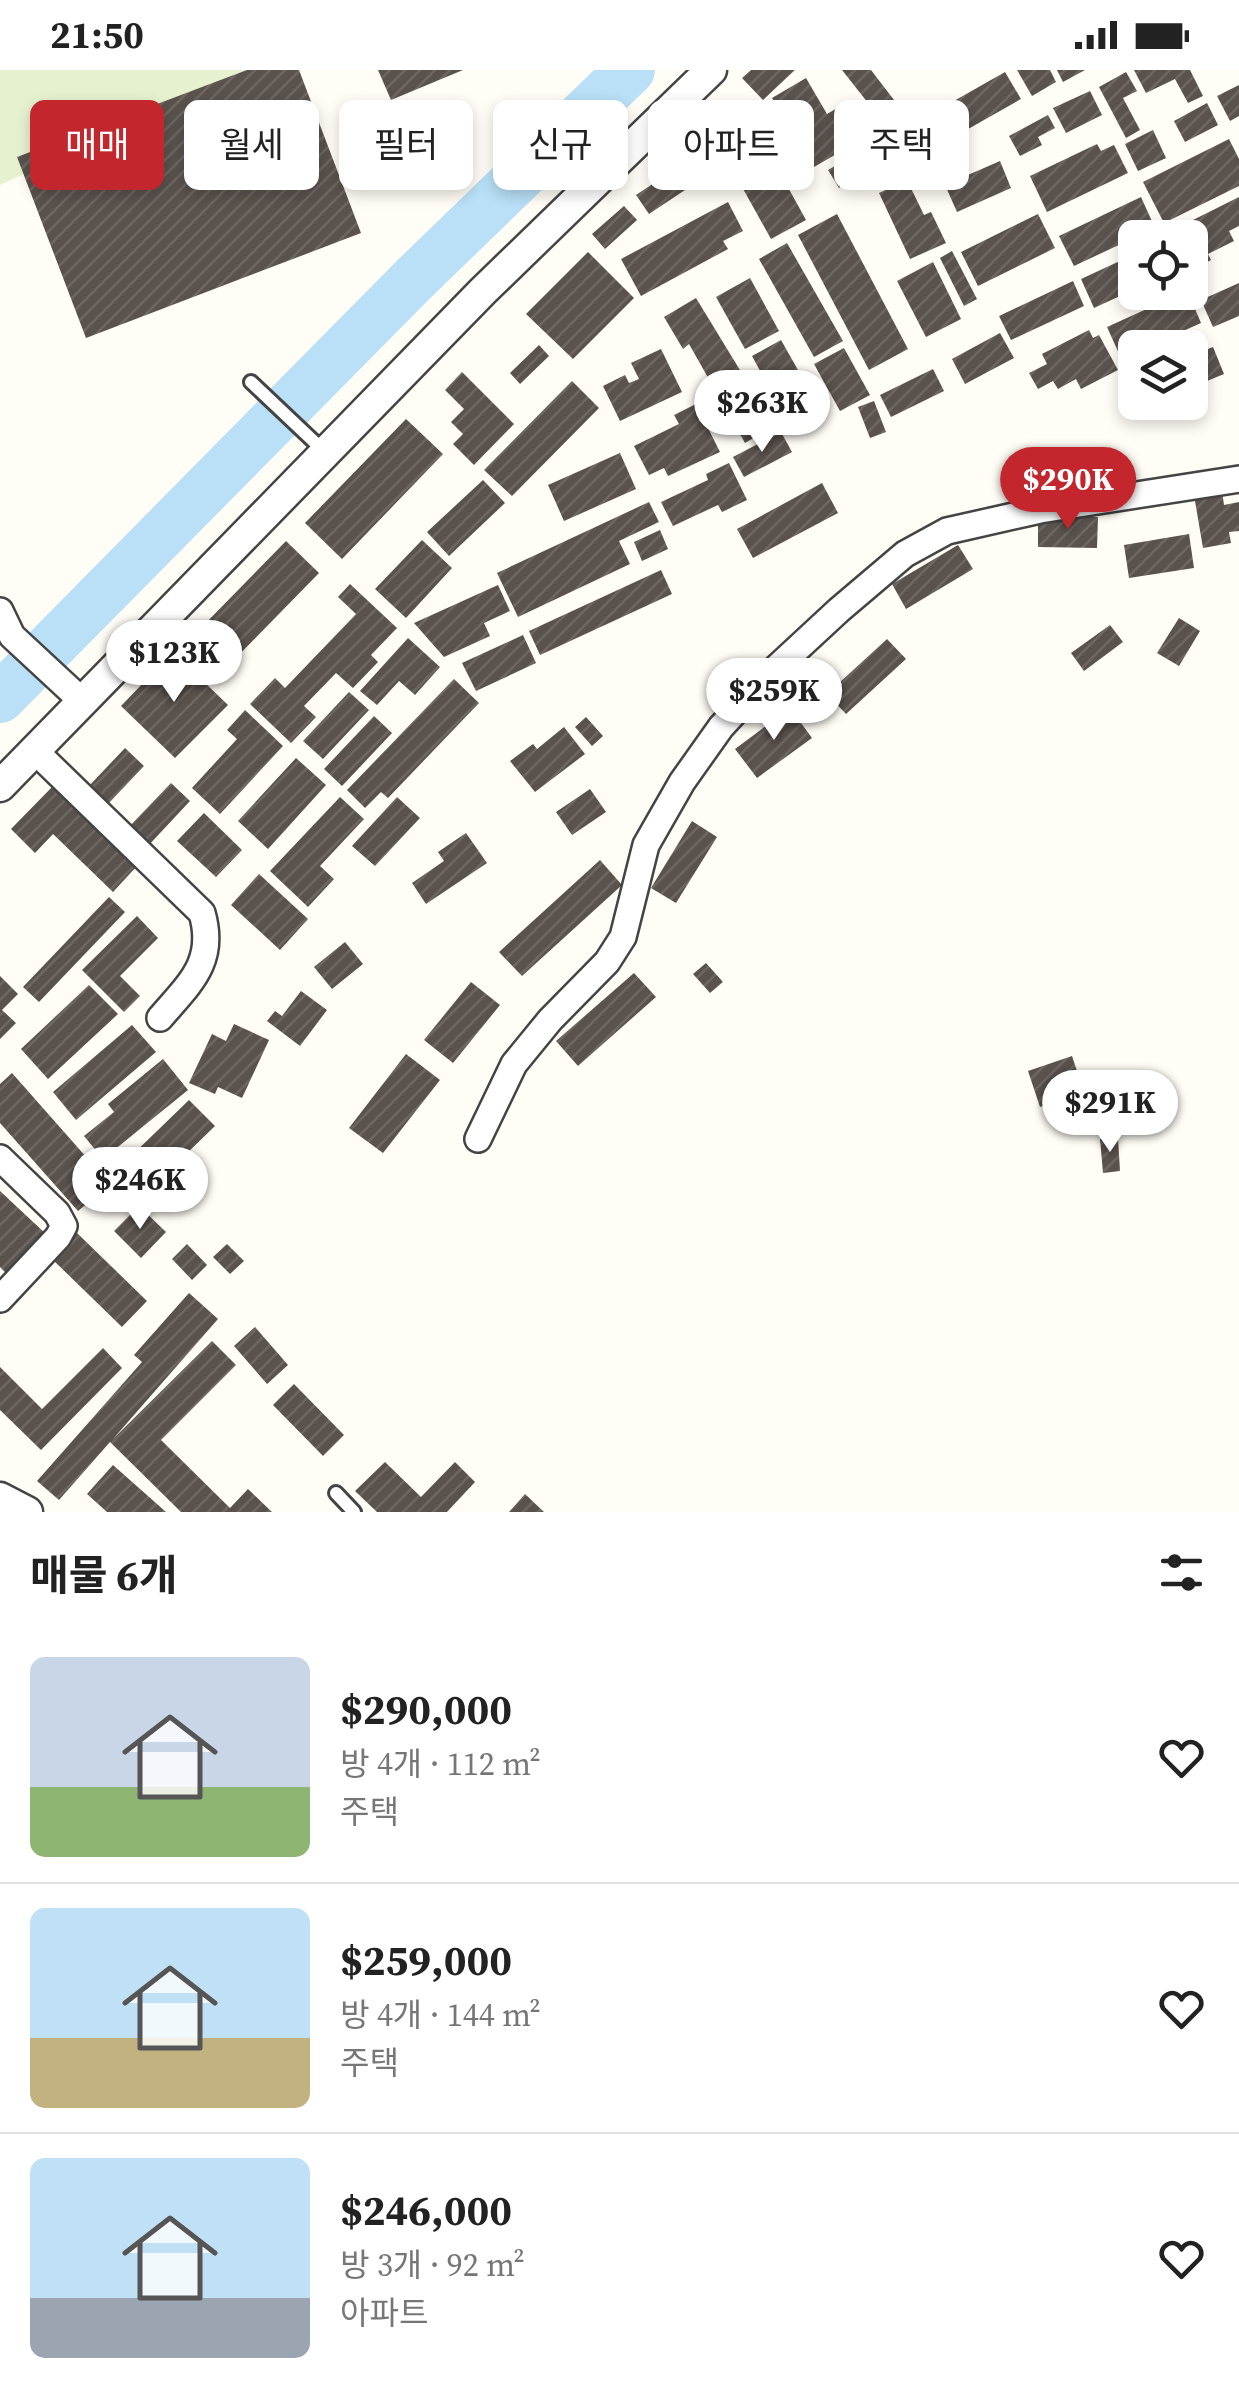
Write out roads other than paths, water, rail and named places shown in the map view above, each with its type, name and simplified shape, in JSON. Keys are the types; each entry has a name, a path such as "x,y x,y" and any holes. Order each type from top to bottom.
{"street":[{"path":"0,786 700,74"},
{"path":"478,1139 514,1064 550,1020 607,962 623,937 646,846 682,782 721,727 771,673 840,610 905,554 946,530 1040,510 1239,478"},
{"path":"0,611 6,642 54,675 81,700"},
{"path":"34,750 202,913 208,932 198,974 160,1018"},
{"path":"0,1158 56,1213 64,1226 0,1299"}],"lane":[{"path":"251,382 325,452"},
{"path":"336,1494 354,1512"}],"waterway":[{"path":"0,698 414,279 630,70"}]}
